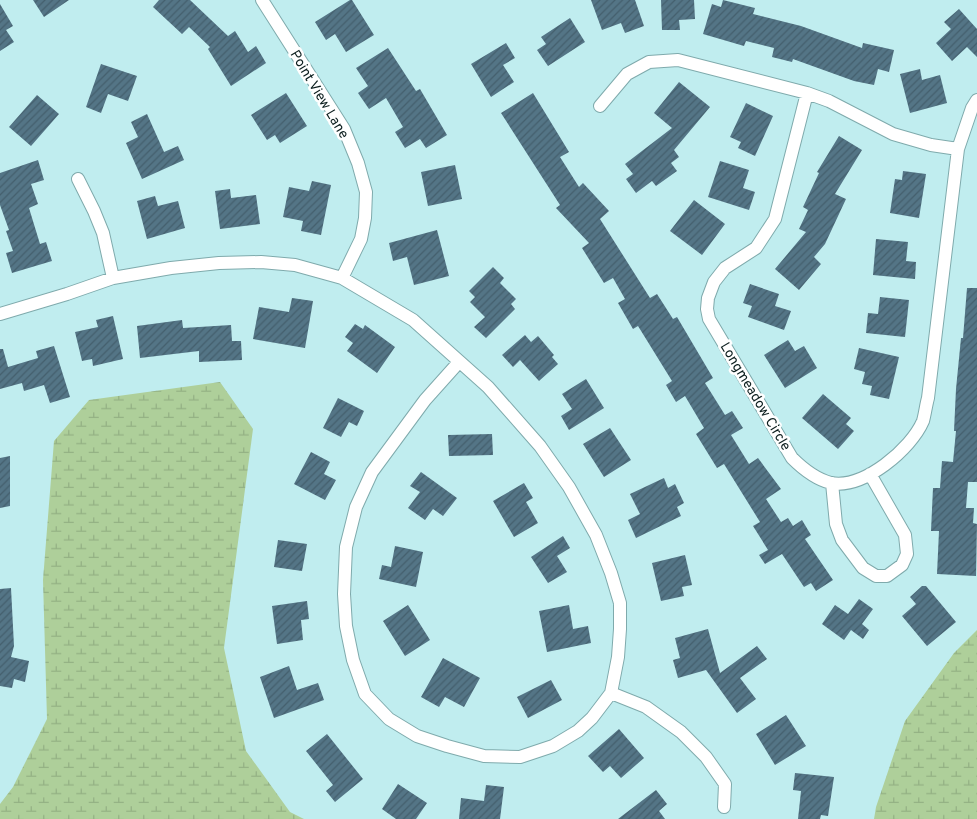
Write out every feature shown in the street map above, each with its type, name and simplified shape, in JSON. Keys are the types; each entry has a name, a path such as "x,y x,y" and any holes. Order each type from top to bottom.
{"street":[{"name":"Point View Lane","path":"262,0 344,129 358,163 366,192 365,218 361,239 342,278"},
{"path":"600,106 627,74 649,62 678,60 807,93 829,101 893,134 931,145 958,149"},
{"name":"Longmeadow Circle","path":"807,93 774,218 756,248 725,268 714,282 708,298 707,309 709,319 792,458 806,472 832,483 852,482 870,474 889,462 908,443 922,421 928,398 958,149 972,108 977,100"},
{"path":"78,179 104,233 114,278"},
{"path":"0,314 114,278 171,268 261,262 296,265 342,278 413,320 488,387 540,446 569,487 596,535 620,603 618,657 611,693 592,718 578,731 553,746 520,757 484,756 417,736 390,719 365,694 353,660 346,626 344,594 346,547 356,507 372,472 383,456 425,400 460,362"},
{"path":"832,483 836,524 842,540 863,568 876,576 887,576 902,565 907,554 905,535 870,474"},
{"path":"611,693 646,707 681,732 706,756 724,784 724,807"}],"green space":[{"path":"220,382 253,429 224,648 246,751 290,812 304,819 0,819 0,804 13,787 47,719 43,580 54,441 89,400"},
{"path":"977,630 977,819 874,819 876,807 905,721 954,653"}],"building":[{"path":"33,0 69,0 44,17"},
{"path":"159,0 190,0 228,36 235,31 248,52 256,46 266,63 231,86 208,49 210,47 189,27 182,34 153,7"},
{"path":"352,0 374,35 346,52 335,34 326,40 315,22"},
{"path":"591,0 635,0 644,26 625,33 621,23 602,30"},
{"path":"661,0 694,0 695,19 679,20 680,30 662,30"},
{"path":"723,0 755,8 753,14 801,26 862,48 863,43 894,50 889,72 878,69 874,85 854,81 793,59 792,62 772,57 774,48 746,41 744,46 703,34 712,4 721,7"},
{"path":"0,4 13,26 6,30 14,42 0,51"},
{"path":"959,9 977,29 977,57 967,47 952,61 936,43 951,29 944,22"},
{"path":"570,18 585,42 548,66 537,50 546,44 541,37"},
{"path":"506,43 515,58 503,65 514,82 491,97 471,64"},
{"path":"388,48 416,91 420,89 447,135 426,148 420,139 405,148 395,132 403,127 386,98 369,109 358,93 368,86 356,68"},
{"path":"101,64 137,76 128,101 108,94 101,113 86,107"},
{"path":"920,69 922,80 940,75 947,103 910,113 900,74"},
{"path":"679,82 710,107 674,150 679,157 671,163 677,171 656,186 652,181 636,193 626,179 633,174 625,164 672,128 654,113"},
{"path":"286,93 307,126 280,143 275,135 267,140 251,115"},
{"path":"533,93 569,152 560,157 579,187 583,183 609,211 600,219 650,298 657,294 673,319 677,317 713,378 705,383 725,415 732,411 743,428 731,435 749,464 758,458 781,489 766,499 781,522 788,518 793,526 802,520 811,535 805,539 833,580 816,591 811,583 804,587 782,554 765,564 759,555 768,550 753,526 760,522 724,464 717,468 696,434 704,428 685,396 676,402 666,385 672,381 638,326 633,329 618,303 625,299 613,278 604,283 582,248 589,243 556,208 560,205 501,113"},
{"path":"37,95 59,114 31,146 9,127"},
{"path":"746,103 773,116 755,156 738,148 741,142 730,137"},
{"path":"147,114 164,152 178,146 184,160 142,179 126,143 138,137 131,122"},
{"path":"839,136 862,150 835,194 846,199 825,244 814,257 821,264 799,290 775,269 806,232 799,229 808,210 803,207 819,173 817,172"},
{"path":"38,160 44,180 31,184 38,204 29,208 40,244 46,242 52,261 12,273 6,253 13,251 6,231 9,230 0,205 0,173"},
{"path":"720,161 749,170 743,188 755,192 749,210 708,197"},
{"path":"455,165 462,199 428,206 421,172"},
{"path":"903,171 926,174 919,218 890,213 895,179 902,180"},
{"path":"312,181 331,185 321,235 301,231 303,221 283,217 289,187 309,191"},
{"path":"230,189 231,198 256,195 260,224 220,229 215,191"},
{"path":"155,196 158,206 178,201 185,228 147,239 137,201"},
{"path":"694,200 725,224 702,255 670,231"},
{"path":"437,230 449,276 414,285 407,257 393,261 389,243"},
{"path":"876,239 908,242 906,261 916,262 915,279 873,275"},
{"path":"493,267 504,278 500,283 516,299 511,304 515,309 486,338 474,327 485,317 470,302 475,297 469,291"},
{"path":"750,284 779,294 775,306 791,311 784,330 748,317 752,306 743,303"},
{"path":"967,288 977,288 977,482 968,482 966,508 974,508 973,523 977,524 976,576 937,574 939,531 931,531 933,488 940,488 942,461 953,462 956,431 954,431 956,389"},
{"path":"880,297 909,300 905,337 866,333 868,313 878,314"},
{"path":"292,298 313,301 305,348 253,339 259,307 289,312"},
{"path":"113,316 123,359 93,366 92,359 82,361 75,332 98,327 96,320"},
{"path":"182,320 183,328 231,325 232,341 241,341 242,360 199,362 199,351 140,358 137,326"},
{"path":"355,324 363,329 365,325 395,347 377,373 347,351 353,343 345,337"},
{"path":"525,335 531,342 538,336 554,355 552,357 558,364 539,381 520,360 513,367 502,355"},
{"path":"788,340 795,351 804,346 817,368 785,388 764,355"},
{"path":"54,346 70,397 50,403 44,385 24,391 22,383 0,389 0,349 3,349 8,367 38,358 36,351"},
{"path":"859,348 899,357 889,399 870,395 872,386 862,384 865,372 854,369"},
{"path":"586,379 604,408 569,430 561,416 572,409 562,394"},
{"path":"823,394 851,418 846,424 854,431 838,449 802,418"},
{"path":"338,398 364,411 357,426 349,422 341,437 323,428"},
{"path":"610,428 631,460 604,477 583,444"},
{"path":"492,434 493,455 449,456 448,435"},
{"path":"311,452 330,462 324,474 336,480 325,500 294,484"},
{"path":"10,456 10,506 0,508 0,458"},
{"path":"421,472 457,498 443,516 433,509 425,520 408,508 420,492 410,486"},
{"path":"664,478 668,488 675,484 684,503 677,507 681,516 636,538 628,520 640,514 630,494"},
{"path":"524,483 533,498 526,502 538,523 514,537 493,501"},
{"path":"563,536 570,548 557,556 567,572 548,583 531,557"},
{"path":"278,540 307,544 302,571 274,567"},
{"path":"395,546 423,552 416,587 379,579 382,565 391,567"},
{"path":"685,555 692,585 682,587 684,596 661,601 652,563"},
{"path":"922,586 926,586 956,622 927,646 902,616 916,604 910,597"},
{"path":"11,588 14,646 11,657 29,661 25,682 14,679 12,688 0,686 0,589"},
{"path":"859,599 873,609 862,624 869,630 863,639 851,630 844,640 822,624 835,605 848,614"},
{"path":"307,601 309,619 301,620 303,640 277,644 272,606"},
{"path":"408,605 430,640 405,656 383,621"},
{"path":"569,605 573,629 588,626 591,643 547,652 539,611"},
{"path":"708,629 720,673 757,646 767,659 740,678 756,699 737,713 706,670 678,678 673,660 680,658 675,638"},
{"path":"443,658 480,678 464,707 445,697 439,707 421,697"},
{"path":"289,666 297,690 318,683 324,700 274,718 260,677"},
{"path":"551,680 562,700 528,718 517,697"},
{"path":"786,715 806,746 775,765 756,734"},
{"path":"619,729 644,758 621,778 610,766 603,772 588,756"},
{"path":"327,734 363,779 335,802 326,791 333,785 306,751"},
{"path":"795,773 834,777 828,816 821,815 820,819 798,819 801,791 793,790"},
{"path":"398,784 427,803 416,819 396,819 382,809"},
{"path":"486,785 504,787 500,819 459,819 461,798 484,801"},
{"path":"656,790 667,804 659,811 665,819 618,819"}]}
